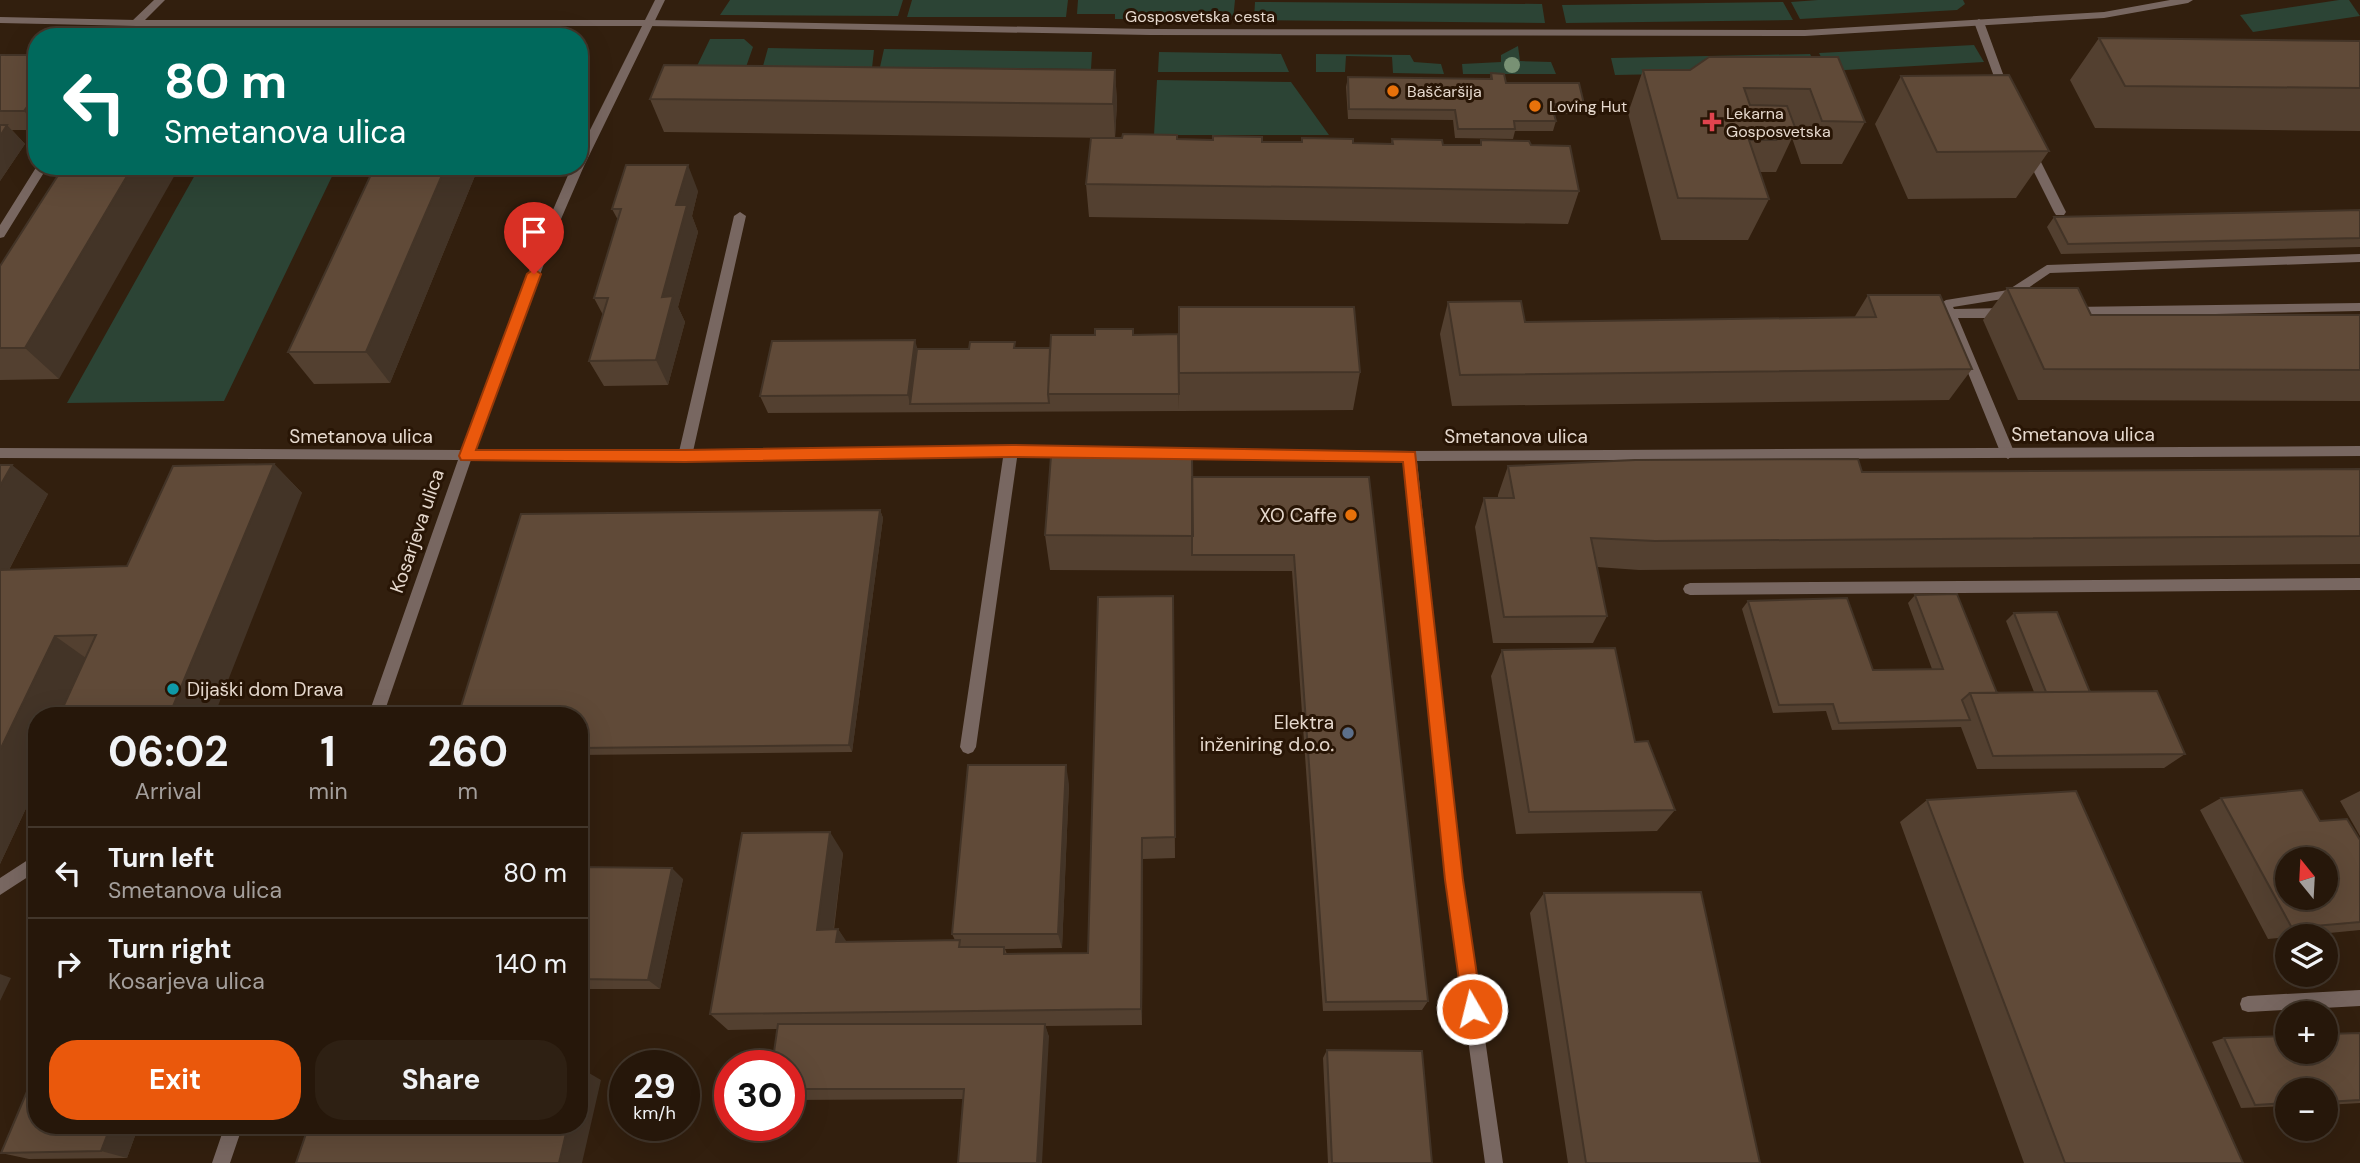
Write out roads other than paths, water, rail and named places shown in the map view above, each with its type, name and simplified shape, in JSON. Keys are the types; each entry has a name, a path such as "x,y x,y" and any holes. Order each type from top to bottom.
{"street":[{"path":"136,23 160,0"},
{"name":"Kosarjeva ulica","path":"588,146 660,0"},
{"name":"Gosposvetska cesta","path":"0,20 136,23 648,23 1150,32 1805,33 2104,15 2188,0"},
{"path":"1979,22 2007,102"},
{"path":"2023,138 2060,212"},
{"path":"0,234 37,175"},
{"name":"Kosarjeva ulica","path":"378,707 467,456 552,226 575,175"},
{"path":"685,456 740,216"},
{"path":"2008,454 1946,304 2011,294 2047,269 2360,258"},
{"path":"2059,313 2360,307"},
{"path":"1950,314 2018,313"},
{"path":"968,747 1011,451"},
{"name":"Smetanova ulica","path":"0,453 685,456 1011,451 1410,456 2360,452"},
{"path":"1410,456 1454,880 1494,1163"},
{"path":"1690,589 2360,584"},
{"path":"0,887 28,868"},
{"path":"2248,1004 2360,998"},
{"path":"221,1163 231,1134"}],"place":[{"name":"Baščaršija","path":"1393,91"},
{"name":"Loving Hut","path":"1535,106"},
{"name":"Lekarna Gosposvetska","path":"1712,122"},
{"name":"XO Caffe","path":"1351,515"},
{"name":"Dijaški dom Drava","path":"173,689"},
{"name":"Elektra inženiring d.o.o.","path":"1348,733"}]}
